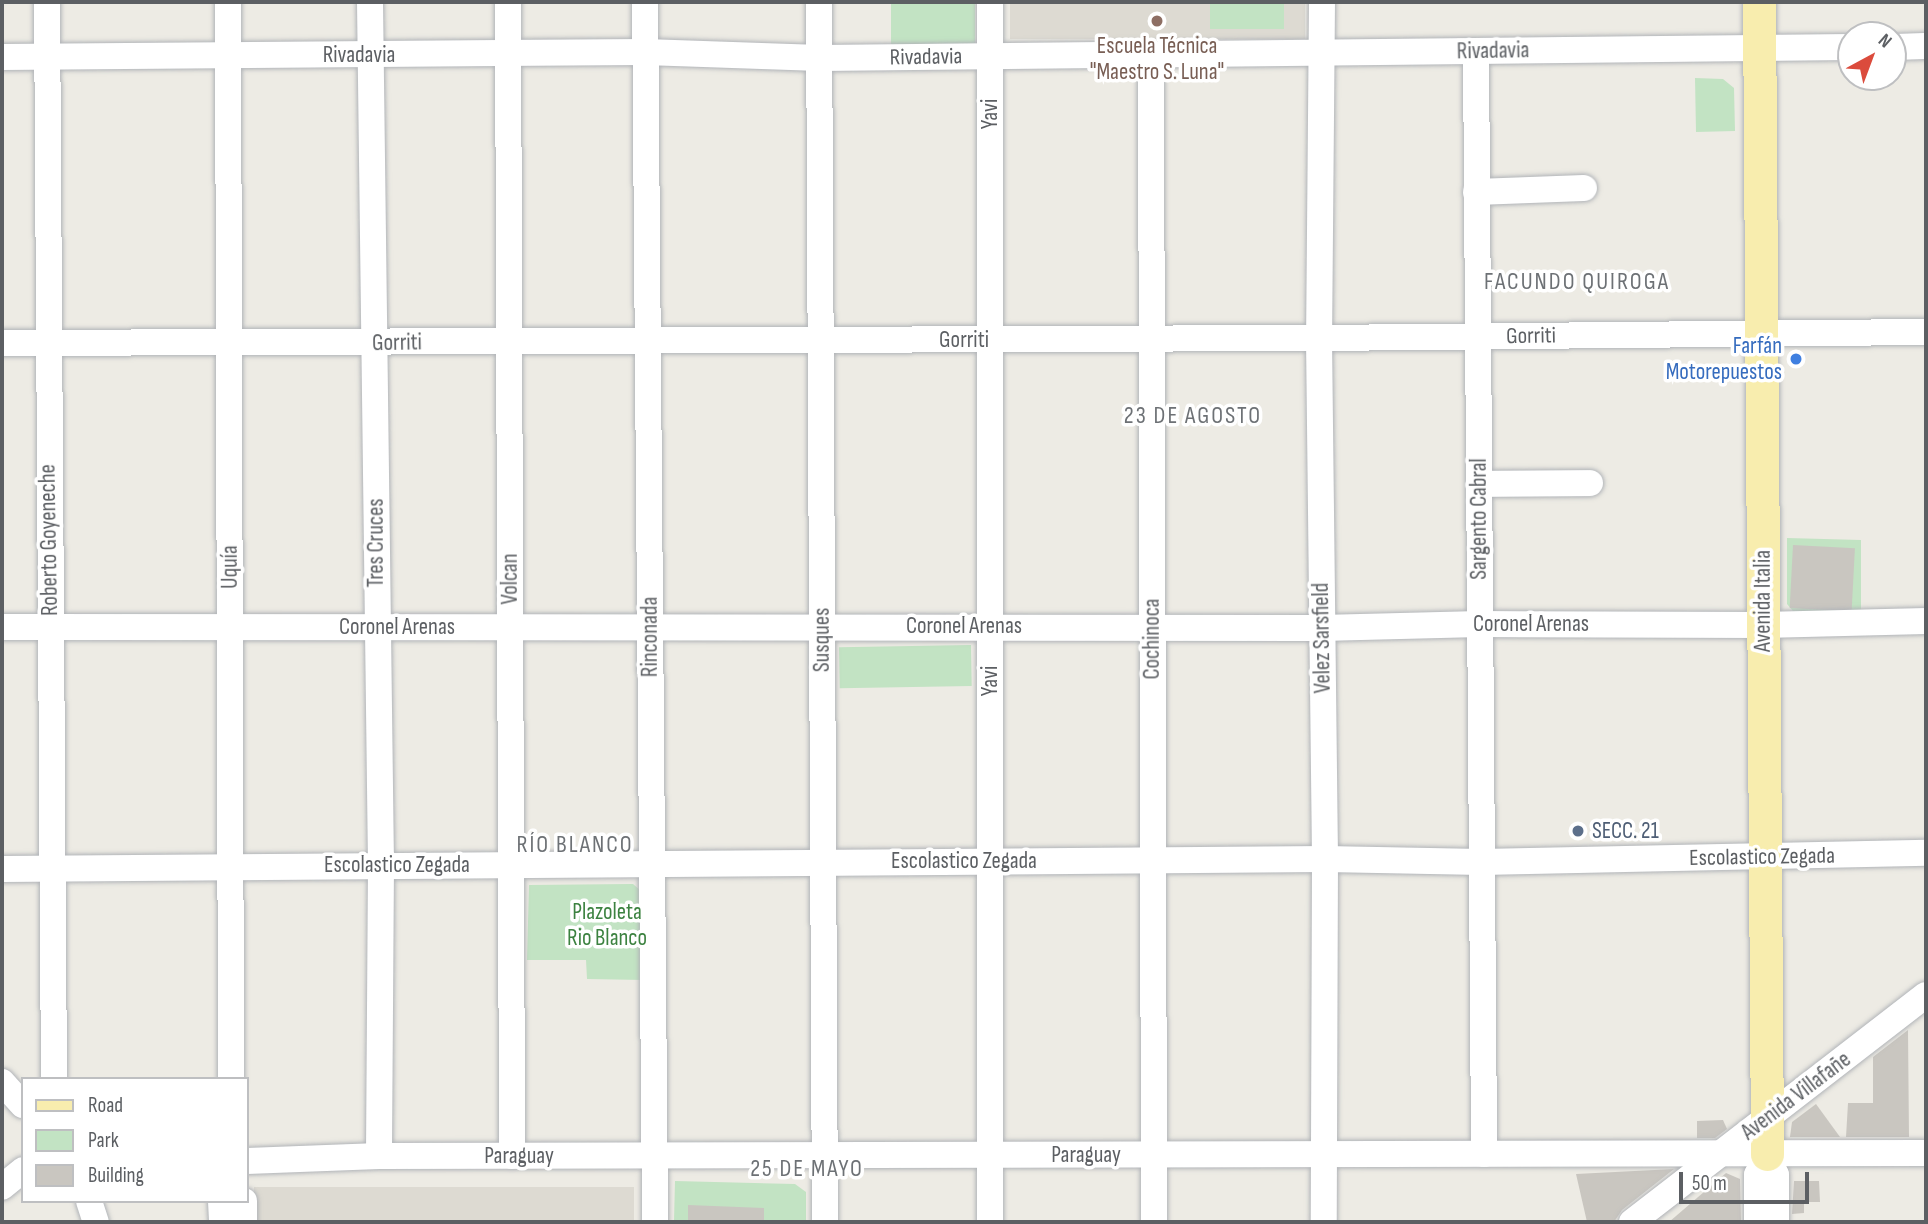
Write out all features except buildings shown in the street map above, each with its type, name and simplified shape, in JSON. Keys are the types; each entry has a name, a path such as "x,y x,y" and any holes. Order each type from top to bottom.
{"main road":[{"name":"Avenida Italia","path":"1759,2 1768,1154"}],"street":[{"name":"Roberto Goyeneche","path":"47,2 47,343 55,869 54,1077"},
{"name":"Uquía","path":"228,2 231,1077"},
{"name":"Tres Cruces","path":"370,2 381,865 379,1156"},
{"name":"Volcan","path":"508,2 512,1156"},
{"name":"Rinconada","path":"645,2 655,1222"},
{"name":"Susques","path":"819,2 825,1222"},
{"name":"Yavi","path":"990,2 990,1222"},
{"name":"Velez Sarsfield","path":"1322,2 1319,338 1325,859 1322,1155 1324,1222"},
{"path":"1907,47 1926,46"},
{"name":"Rivadavia","path":"2,57 645,52 820,58 1837,47"},
{"name":"Sargento Cabral","path":"1476,51 1484,1154"},
{"name":"Cochinoca","path":"1151,55 1154,1222"},
{"path":"1476,192 1584,188"},
{"name":"Gorriti","path":"2,343 990,340 1926,332"},
{"path":"1479,484 1590,483"},
{"name":"Coronel Arenas","path":"2,627 1321,628 1480,624 1763,625 1926,621"},
{"name":"Escolastico Zegada","path":"2,869 1325,859 1482,862 1926,853"},
{"name":"Avenida Villafañe","path":"1632,1222 1926,995"},
{"path":"2,1082 21,1103"},
{"name":"Paraguay","path":"248,1161 379,1156 1926,1153"},
{"name":"Avenida Italia","path":"1757,1222 1757,1175 1768,1154"},
{"name":"Avenida Italia","path":"1768,1154 1776,1175 1776,1222"},
{"path":"2,1187 21,1172"},
{"path":"90,1203 96,1222"},
{"path":"221,1203 222,1222"},
{"path":"244,1203 244,1222"}],"shaded area":[{"name":"Escuela Técnica \"Maestro S. Luna\"","path":"1010,2 1305,2 1305,39 1010,39"},
{"path":"254,1187 634,1187 634,1222 254,1222"}],"green space":[{"path":"891,2 975,2 975,45 891,45"},
{"path":"1210,2 1284,2 1284,29 1210,29"},
{"path":"1695,78 1723,79 1734,88 1735,131 1696,132"},
{"path":"1787,538 1861,540 1861,617 1798,617 1787,604"},
{"path":"971,645 972,686 840,688 839,647"},
{"name":"Plazoleta Rio Blanco","path":"633,884 648,897 644,980 587,979 586,960 527,960 529,885"},
{"path":"675,1181 795,1184 806,1192 806,1222 674,1222"}],"place":[{"name":"Escuela Técnica \"Maestro S. Luna\"","path":"1157,21"},
{"name":"Farfán Motorepuestos","path":"1796,359"},
{"name":"SECC. 21","path":"1578,831"}],"district":[{"name":"FACUNDO QUIROGA","path":"1577,282"},
{"name":"23 DE AGOSTO","path":"1193,416"},
{"name":"RÍO BLANCO","path":"575,845"},
{"name":"25 DE MAYO","path":"807,1169"}]}
